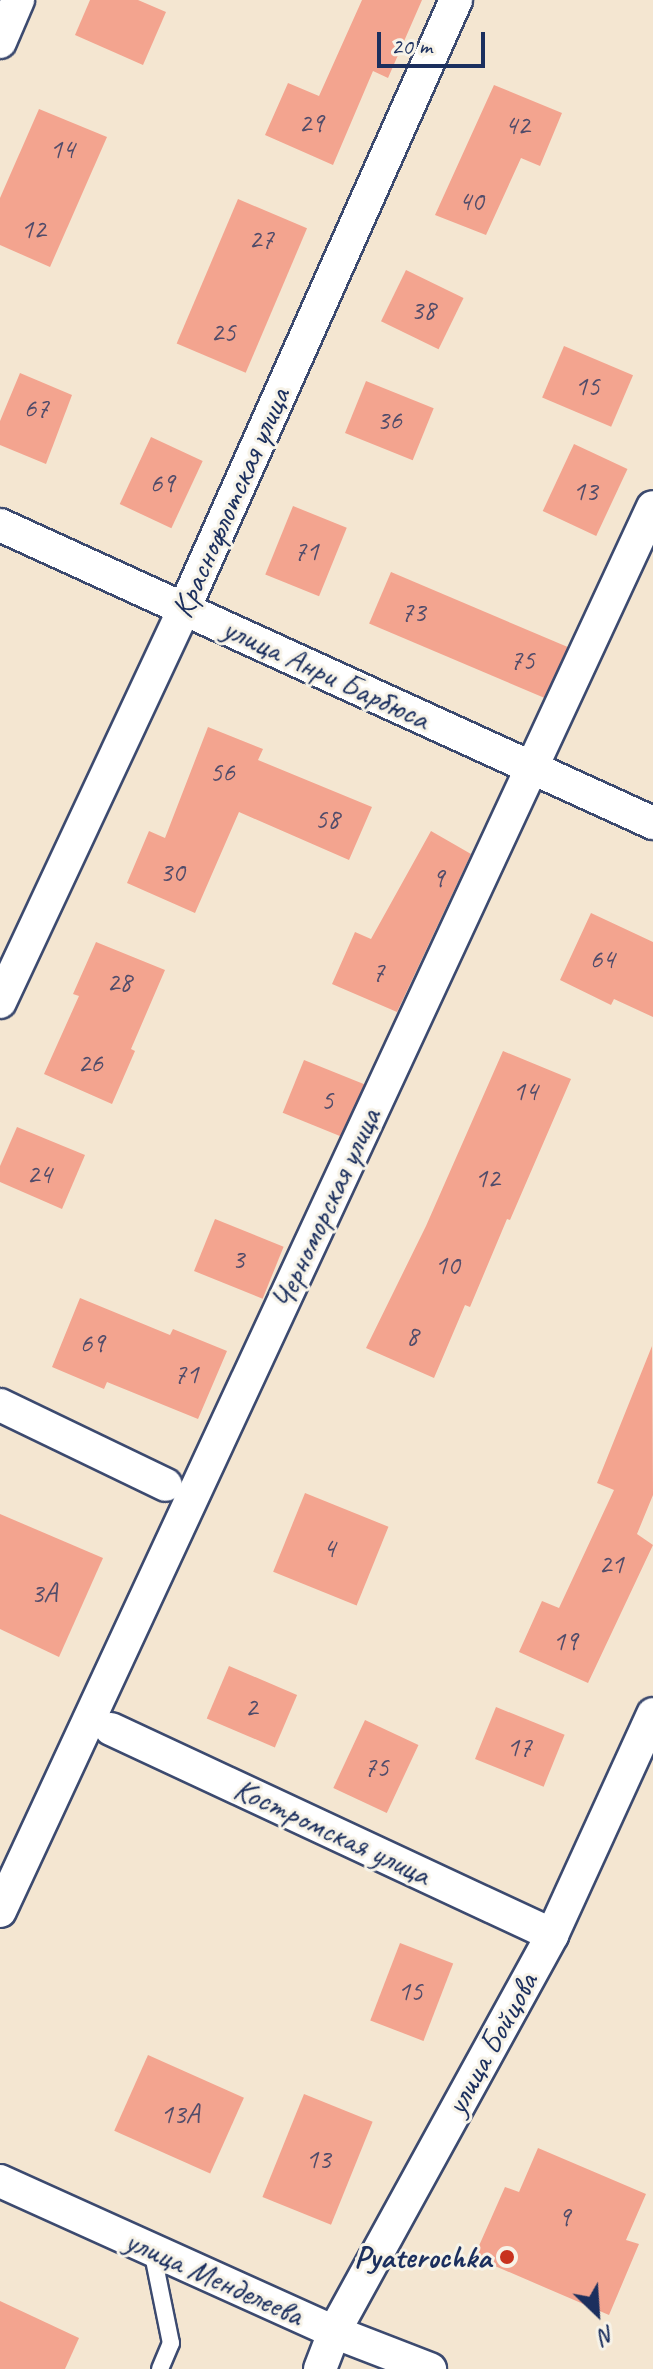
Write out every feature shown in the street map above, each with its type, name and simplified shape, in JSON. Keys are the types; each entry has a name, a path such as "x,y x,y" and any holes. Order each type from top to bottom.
{"street":[{"path":"0,42 18,0"},
{"name":"Краснофлотская улица","path":"0,1002 184,609 456,0"},
{"name":"Черноморская улица","path":"0,1911 653,507"},
{"name":"улица Анри Барбюса","path":"0,525 653,823"},
{"path":"0,1405 166,1485"},
{"name":"улица Бойцова","path":"320,2369 334,2332 552,1935 653,1714"},
{"name":"Костромская улица","path":"111,1729 552,1935"},
{"name":"улица Менделеева","path":"0,2181 334,2332 430,2369"}],"lane":[{"path":"152,2250 171,2343 160,2369"}],"building":[{"path":"90,0 138,0 166,12 143,65 75,35"},
{"path":"362,0 422,0 388,78 373,71 333,165 265,135 288,83 319,96"},
{"path":"494,85 562,113 540,166 521,158 486,235 435,215"},
{"path":"39,109 107,137 50,267 0,245 0,198"},
{"path":"238,199 307,228 246,373 177,344"},
{"path":"406,270 464,298 439,349 381,321"},
{"path":"564,346 633,375 611,427 542,398"},
{"path":"20,373 72,395 46,464 0,445 0,421"},
{"path":"366,381 434,408 413,460 345,433"},
{"path":"151,437 203,461 171,528 120,504"},
{"path":"574,444 627,469 596,536 543,511"},
{"path":"293,506 347,528 319,596 265,575"},
{"path":"391,572 568,647 546,699 369,624"},
{"path":"208,727 263,749 258,760 372,807 349,860 239,812 195,913 127,883 149,831 165,838"},
{"path":"431,831 471,854 397,1012 332,984 355,932 371,939"},
{"path":"591,913 653,942 653,1017 614,999 611,1005 560,980"},
{"path":"96,942 165,970 131,1049 135,1051 112,1104 44,1074 79,996 73,994"},
{"path":"503,1051 571,1079 510,1220 507,1219 470,1307 465,1305 434,1378 366,1348 426,1226"},
{"path":"304,1060 364,1084 343,1137 283,1113"},
{"path":"17,1127 85,1155 62,1209 0,1182 0,1166"},
{"path":"215,1219 284,1247 263,1299 194,1271"},
{"path":"80,1298 170,1335 173,1329 227,1351 198,1419 107,1382 104,1389 52,1367"},
{"path":"652,1346 653,1495 637,1534 653,1545 588,1683 519,1652 542,1601 559,1608 614,1490 597,1483"},
{"path":"305,1493 388,1527 357,1606 273,1572"},
{"path":"0,1514 103,1558 59,1657 0,1629"},
{"path":"229,1666 297,1695 275,1747 207,1718"},
{"path":"496,1707 565,1735 544,1787 475,1759"},
{"path":"365,1720 418,1745 387,1813 333,1788"},
{"path":"400,1943 453,1963 423,2041 370,2020"},
{"path":"148,2055 244,2098 210,2174 114,2131"},
{"path":"304,2094 373,2122 331,2225 262,2197"},
{"path":"538,2148 646,2194 626,2240 639,2244 609,2315 474,2257 505,2187 519,2192"},
{"path":"0,2301 79,2338 65,2369 0,2369"}],"place":[{"name":"Pyaterochka","path":"507,2257"}]}
